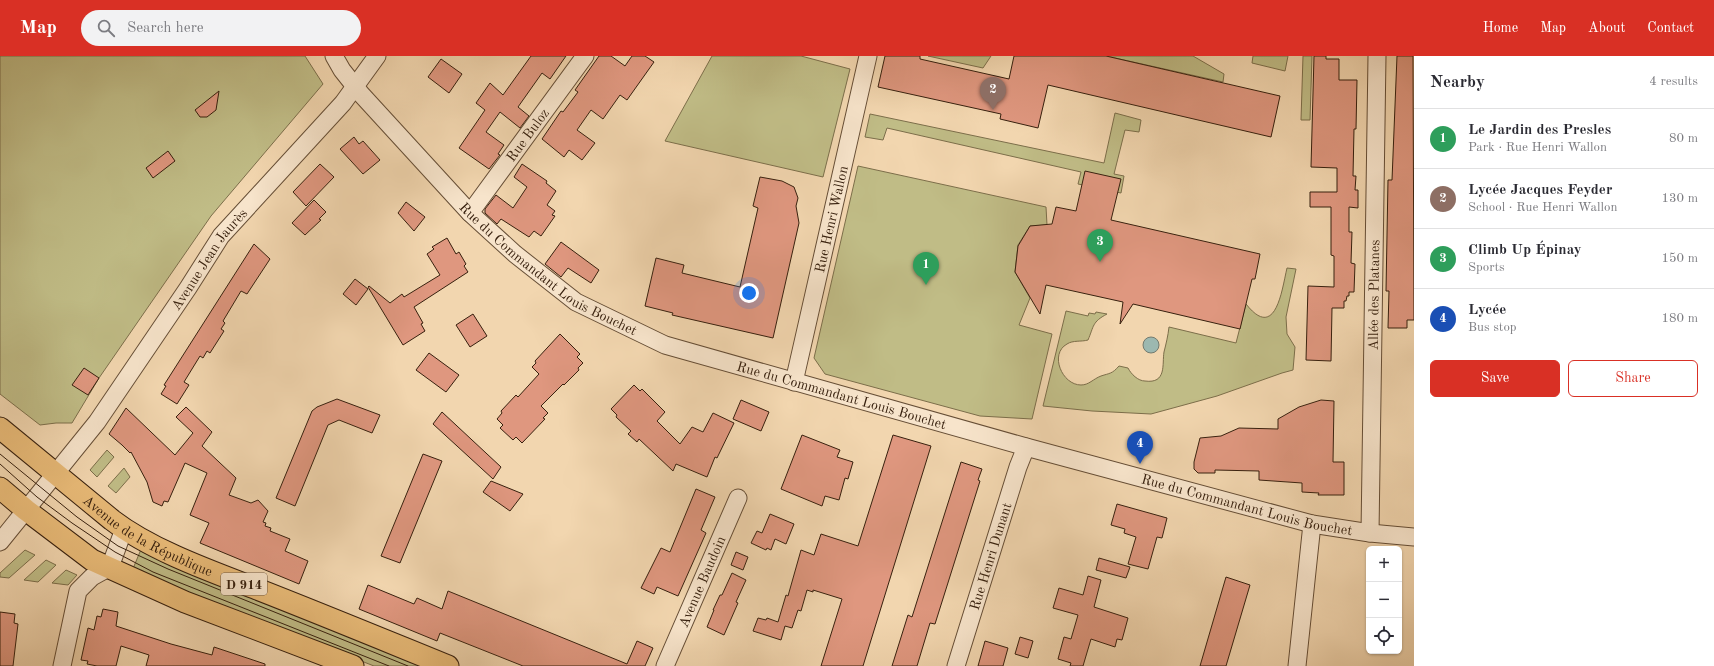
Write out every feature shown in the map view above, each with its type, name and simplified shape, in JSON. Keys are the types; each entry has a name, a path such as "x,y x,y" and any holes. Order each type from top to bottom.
{"main road":[{"name":"D 914","path":"0,428 56,474"},
{"name":"Avenue de la République","path":"56,474 124,529 201,567 448,666"},
{"name":"D 914","path":"0,488 26,510 92,560 185,602 353,666"}],"street":[{"name":"Rue du Commandant Louis Bouchet","path":"334,56 342,70 355,87 470,212 515,254 576,302 669,347 1026,448 1312,524 1370,533 1414,537"},
{"name":"Avenue Jean Jaurès","path":"0,542 97,422 188,288 221,236 343,103 377,56"},
{"name":"Rue Buloz","path":"470,212 585,56"},
{"name":"Rue Henri Wallon","path":"794,382 868,56"},
{"name":"Allée des Platanes","path":"1370,533 1377,56"},
{"name":"Rue Henri Dunant","path":"956,666 1018,467 1026,448"},
{"name":"Avenue Baudoin","path":"666,666 738,498"},
{"path":"1297,666 1312,524"},
{"path":"62,666 78,590 92,577 110,567 124,529"}],"shaded area":[{"path":"0,56 305,56 323,84 211,216 99,378 72,423 40,425 0,394"},
{"path":"712,56 801,56 850,69 823,177 665,141"},
{"path":"928,56 991,56 983,68"},
{"path":"1106,56 1193,56 1224,74 1223,82"},
{"path":"1253,56 1288,56 1285,71 1252,63"},
{"path":"1303,56 1312,56 1310,120 1301,120"},
{"path":"1115,113 1141,120 1139,132 1125,130 1114,174 1124,176 1121,193 1078,184 1081,172 887,128 883,140 865,137 870,114 1104,163"},
{"path":"858,166 1046,207 1047,225 1030,226 1018,245 1015,272 1030,298 1019,325 1052,334 1032,419 980,416 825,374 814,358"},
{"path":"1287,268 1296,269 1286,317 1287,334 1295,347 1293,370 1217,396 1151,414 1092,411 1043,406 1066,311 1088,316 1089,313 1095,314 1096,312 1107,314 1096,322 1088,340 1069,343 1062,349 1059,355 1060,368 1063,375 1068,380 1074,384 1084,385 1098,377 1113,372 1119,366 1128,368 1133,375 1140,380 1152,381 1157,379 1162,372 1169,327 1236,343 1246,304 1256,314 1264,317 1271,315 1280,299"},
{"path":"107,450 114,457 97,477 90,470"},
{"path":"124,468 130,477 116,493 108,486"},
{"path":"142,547 427,666 374,666 132,571"},
{"path":"25,550 35,555 9,578 0,577 0,573"},
{"path":"46,560 56,565 38,582 24,580"},
{"path":"66,570 77,575 68,585 52,583"}],"water":[{"path":"1148,337 1154,337 1159,342 1157,351 1154,353 1148,353 1143,348 1143,342"}],"building":[{"path":"531,56 566,56 550,79 542,73 518,107 529,116 520,128 500,112 486,132 504,145 498,154 500,155 489,169 459,148 485,110 476,103 490,83 503,95"},
{"path":"599,56 611,56 625,66 632,56 645,56 654,62 627,100 620,95 603,119 591,110 577,130 595,143 582,160 569,150 564,157 542,139 561,111 563,112 578,92 575,90"},
{"path":"885,56 920,56 920,59 1009,79 1014,56 1106,56 1280,96 1271,137 1048,85 1038,128 1000,119 1001,114 878,87"},
{"path":"1314,56 1326,56 1326,59 1339,59 1339,80 1357,80 1353,176 1356,176 1355,190 1358,190 1358,208 1349,207 1349,232 1352,232 1351,263 1355,264 1354,292 1349,292 1349,296 1347,296 1346,301 1344,301 1344,308 1332,308 1331,361 1306,360 1308,286 1334,287 1334,256 1331,255 1331,207 1310,207 1310,192 1337,192 1337,168 1311,167"},
{"path":"1397,56 1413,56 1414,320 1407,320 1407,328 1388,328 1389,291 1386,291 1388,180 1392,180"},
{"path":"441,59 462,74 449,93 428,77"},
{"path":"219,91 216,110 207,117 200,117 195,110"},
{"path":"354,137 359,144 363,141 380,160 363,174 340,149"},
{"path":"168,151 175,161 153,178 146,168"},
{"path":"320,164 334,177 306,206 293,192"},
{"path":"522,164 547,181 546,183 556,191 547,205 555,211 552,215 555,216 541,236 534,231 529,237 501,219 497,224 485,213 485,209 496,195 513,208 527,187 514,177"},
{"path":"1085,171 1121,179 1111,220 1260,254 1255,279 1252,279 1240,329 1133,304 1120,324 1123,302 1046,285 1040,314 1015,272 1018,246 1030,226 1052,224 1056,207 1076,211"},
{"path":"760,177 782,181 794,187 798,198 796,206 799,223 773,338 672,315 673,313 645,306 656,258 684,265 682,273 740,287 758,208 753,206"},
{"path":"314,200 326,212 319,219 321,220 305,235 292,223"},
{"path":"406,202 425,217 414,231 398,213"},
{"path":"447,238 456,254 459,252 466,264 464,266 468,272 414,307 423,323 421,324 425,331 403,345 368,287 369,286 390,303 402,294 404,297 440,275 427,254 434,249 432,247"},
{"path":"561,242 599,270 591,283 568,268 561,277 545,264"},
{"path":"254,244 270,259 247,294 241,291 223,321 225,323 221,329 224,331 210,353 207,351 203,358 200,356 184,382 189,385 177,404 161,394 166,386 164,385"},
{"path":"355,279 368,289 356,305 343,294"},
{"path":"473,314 487,336 470,347 456,325"},
{"path":"560,334 580,354 577,357 583,363 578,368 579,370 541,406 548,413 543,418 545,419 522,443 516,437 513,440 500,428 503,425 497,419 502,413 501,411 516,395 518,397 539,374 532,367 536,363 535,361"},
{"path":"429,353 459,375 446,392 416,370"},
{"path":"84,368 99,378 88,395 72,385"},
{"path":"634,385 640,391 642,389 665,412 657,421 680,444 692,427 703,432 713,413 734,423 717,458 715,457 707,477 676,464 673,471 639,439 637,442 628,434 631,431 616,417 617,415 611,409"},
{"path":"337,399 380,415 372,433 339,420 328,425 295,506 276,498 312,411 317,407"},
{"path":"741,400 769,412 761,431 733,419"},
{"path":"1321,400 1334,401 1333,462 1344,462 1344,495 1318,495 1319,493 1302,492 1302,483 1259,480 1259,471 1215,470 1215,473 1198,473 1194,469 1194,462 1200,438 1221,436 1239,428 1278,429 1278,419 1299,407"},
{"path":"186,407 212,432 202,446 236,478 229,495 251,503 258,500 268,511 263,522 266,523 265,526 271,528 270,531 290,539 285,551 308,561 299,584 200,543 209,523 190,515 207,473 185,463 168,502 164,501 162,506 153,502 147,482 131,452 130,453 109,434 126,408 175,455 193,433 176,417"},
{"path":"442,412 501,467 493,479 433,424"},
{"path":"802,435 840,450 837,457 853,462 848,479 845,478 839,500 825,496 822,506 781,489"},
{"path":"893,435 931,446 863,666 821,666 842,599 813,590 813,592 807,590 801,611 798,610 792,628 785,626 781,640 753,631 758,618 766,620 767,618 778,622 786,595 788,596 801,550 814,555 821,534 858,546"},
{"path":"423,454 442,461 400,563 381,556"},
{"path":"961,462 982,469 978,480 980,481 935,624 930,623 917,666 892,666 908,615 912,617"},
{"path":"491,481 523,494 510,511 483,492"},
{"path":"696,489 715,497 701,530 706,533 678,596 657,587 654,594 641,588 661,548 670,552"},
{"path":"1117,504 1167,518 1162,538 1157,537 1148,569 1128,564 1136,537 1124,533 1125,529 1111,525"},
{"path":"770,514 794,524 786,544 775,539 771,550 767,548 766,550 751,543 757,531 762,533"},
{"path":"736,552 748,557 743,570 731,565"},
{"path":"1099,558 1130,567 1126,578 1096,570"},
{"path":"732,573 746,580 724,635 707,627 713,610"},
{"path":"1088,576 1101,580 1094,607 1128,618 1122,640 1117,639 1115,647 1091,639 1083,666 1070,666 1071,663 1058,659 1064,637 1071,639 1078,615 1053,608 1059,588 1083,595"},
{"path":"1226,577 1250,585 1226,666 1200,666"},
{"path":"368,585 414,604 417,598 442,609 448,591 627,664 637,641 653,648 645,666 523,666 440,633 437,641 359,609"},
{"path":"103,609 118,612 116,626 171,644 212,655 214,647 265,664 265,666 146,666 149,655 121,646 116,666 97,666 87,664 88,661 81,660 88,628 94,630 97,616 101,617"},
{"path":"0,612 15,614 14,623 18,624 13,666 0,666"},
{"path":"1020,637 1033,641 1028,658 1015,654"},
{"path":"985,641 1008,648 1003,666 978,666"}],"tram line":[{"path":"0,454 77,517 118,546 168,569 408,666"},
{"path":"0,464 37,497 72,523 115,552 153,572 389,666"}],"place":[{"name":"Lycée Jacques Feyder","path":"993,110"},
{"name":"Climb Up Épinay","path":"1100,262"},
{"name":"Le Jardin des Presles","path":"926,285"},
{"name":"Lycée","path":"1140,464"}]}
